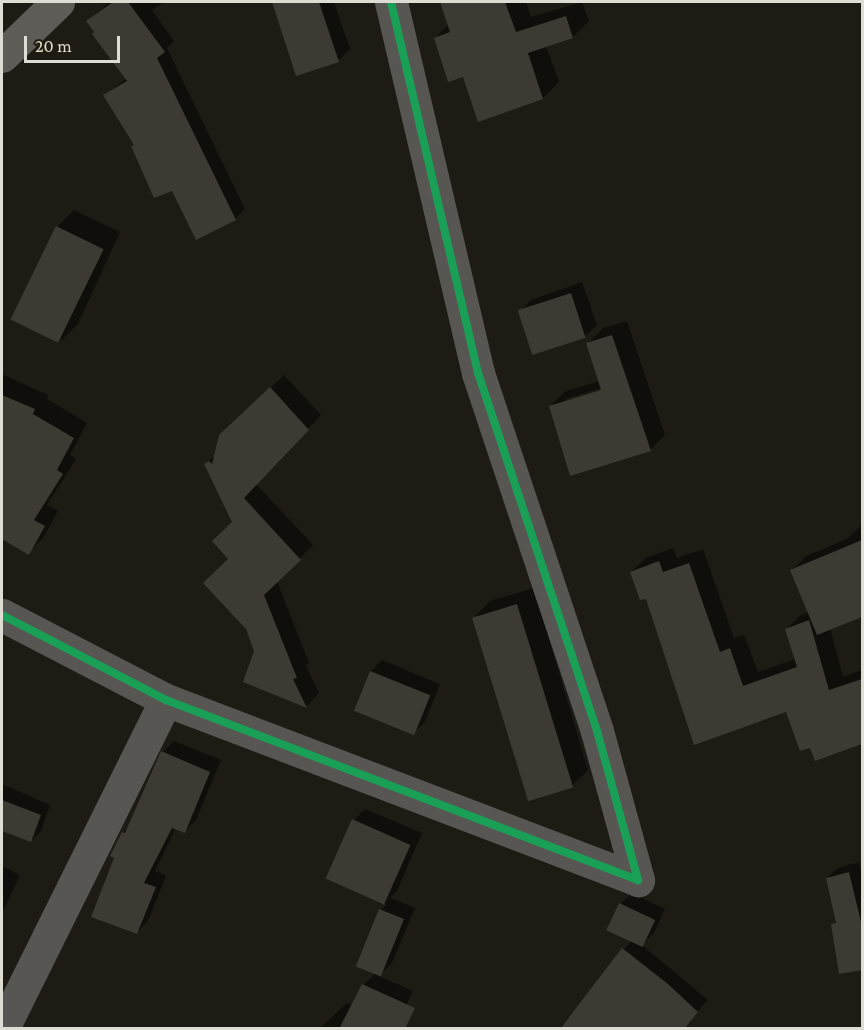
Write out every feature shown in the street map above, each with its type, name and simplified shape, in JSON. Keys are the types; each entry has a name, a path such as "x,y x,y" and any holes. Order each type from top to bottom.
{"highway":[{"path":"2,56 58,2"}],"street":[{"path":"2,615 166,700 638,880 597,731 478,373 391,2"},
{"path":"3,1029 166,700"}],"building":[{"path":"113,2 128,2 165,52 157,58 236,220 196,240 172,191 154,198 131,146 134,145 103,95 127,81 92,34 94,32 86,21"},
{"path":"272,2 319,2 339,62 296,76"},
{"path":"440,2 505,2 516,32 566,16 573,38 528,53 543,99 478,122 463,77 448,82 434,38 450,32"},
{"path":"56,226 104,249 58,343 10,319"},
{"path":"571,293 586,338 532,355 518,310"},
{"path":"612,335 651,451 570,476 549,406 601,390 586,343"},
{"path":"270,387 309,430 244,498 301,560 264,595 297,678 293,679 307,708 243,682 254,651 246,629 203,583 228,559 212,541 232,522 204,464 209,461 212,464 219,435"},
{"path":"2,395 35,409 33,414 74,438 57,470 63,474 34,520 45,526 29,555 2,539"},
{"path":"862,540 862,617 817,635 790,570"},
{"path":"659,561 663,572 689,563 720,652 730,648 743,686 797,667 785,629 809,620 829,690 862,679 862,744 815,761 810,748 800,751 786,712 694,745 646,599 640,600 630,572"},
{"path":"517,604 573,788 528,801 472,618"},
{"path":"370,671 430,695 414,735 354,711"},
{"path":"161,751 210,772 185,833 172,828 144,883 156,887 137,934 91,917 114,858 110,856 122,832 125,833"},
{"path":"2,800 41,815 31,842 2,831"},
{"path":"352,819 410,845 384,904 326,878"},
{"path":"849,872 862,926 862,970 839,974 831,924 836,923 826,878"},
{"path":"619,903 655,920 643,947 606,930"},
{"path":"379,909 404,919 381,977 356,966"},
{"path":"622,948 668,984 698,1012 684,1029 560,1029"},
{"path":"362,984 415,1008 405,1029 339,1029"}],"cycle path":[{"path":"391,2 478,373 597,731 638,880"},
{"path":"2,615 166,700 638,880"}]}
